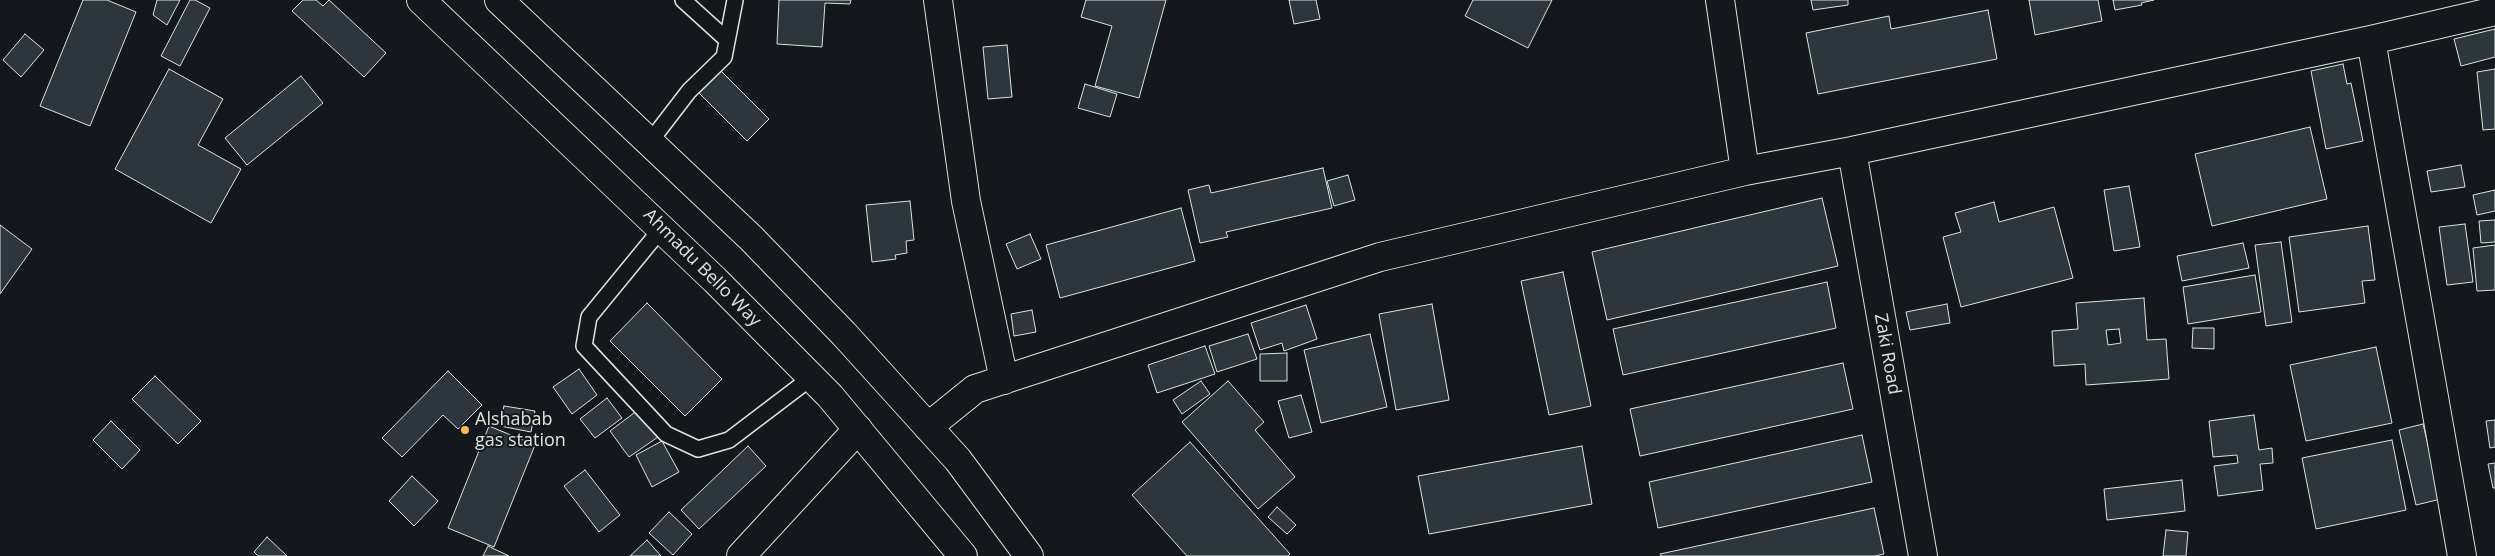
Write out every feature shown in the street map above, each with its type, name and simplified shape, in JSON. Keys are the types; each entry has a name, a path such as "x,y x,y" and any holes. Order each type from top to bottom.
{"street":[{"name":"Ahmadu Bello Way","path":"421,0 662,228 812,378 858,429 963,556"},
{"path":"499,0 751,238 844,334 958,460 1029,556"},
{"path":"938,0 966,201 1004,380"},
{"path":"1720,0 1745,171"},
{"path":"928,427 975,389 1380,257 1745,171 1852,151 2371,40 2495,11"},
{"path":"2371,40 2462,556"},
{"name":"Zaki Road","path":"1852,151 1923,556"},
{"path":"741,556 858,429"}],"lane":[{"path":"683,0 726,39"},
{"path":"649,143 689,91 724,57 735,0"},
{"path":"662,228 589,317 584,346 666,434 698,449 729,440 812,378"}],"building":[{"path":"83,0 107,0 136,12 90,126 40,106"},
{"path":"157,0 180,0 167,25 153,15"},
{"path":"190,0 195,0 210,8 180,66 161,56"},
{"path":"303,0 316,0 323,6 329,0 386,53 364,77 292,11"},
{"path":"779,0 851,0 850,4 825,3 822,47 777,44"},
{"path":"1086,0 1166,0 1139,98 1095,86 1112,26 1081,17"},
{"path":"1289,0 1316,0 1320,19 1294,24"},
{"path":"1473,0 1552,0 1528,48 1465,16"},
{"path":"1811,0 1848,0 1848,5 1813,10"},
{"path":"2029,0 2098,0 2102,21 2035,35"},
{"path":"2113,0 2154,0 2141,3 2142,5 2115,10"},
{"path":"1988,10 1997,59 1818,94 1806,33 1889,16 1891,29"},
{"path":"2495,29 2495,57 2461,66 2454,39"},
{"path":"25,34 44,50 21,77 3,60"},
{"path":"1007,45 1012,97 988,99 983,47"},
{"path":"2343,64 2347,84 2351,83 2363,141 2326,149 2311,71"},
{"path":"169,69 223,99 198,145 241,169 211,223 115,169"},
{"path":"2495,69 2495,129 2483,130 2477,72"},
{"path":"720,70 769,119 747,141 698,92"},
{"path":"301,76 323,103 247,165 225,138"},
{"path":"1085,84 1117,94 1110,117 1078,108"},
{"path":"2310,127 2327,199 2212,226 2195,154"},
{"path":"2461,165 2465,187 2431,192 2427,171"},
{"path":"1323,168 1332,208 1226,232 1228,237 1200,243 1188,190 1209,185 1211,193"},
{"path":"1348,175 1355,200 1334,206 1327,181"},
{"path":"2129,186 2140,247 2114,251 2104,190"},
{"path":"2495,190 2495,211 2477,215 2473,195"},
{"path":"1822,198 1838,266 1607,320 1592,252"},
{"path":"910,201 914,240 906,241 907,253 895,255 896,259 872,262 866,205"},
{"path":"1994,202 1999,222 2054,207 2073,278 1961,307 1943,237 1961,232 1955,213"},
{"path":"1181,208 1195,261 1060,298 1046,245"},
{"path":"2495,220 2495,242 2481,243 2479,221"},
{"path":"2465,224 2473,282 2447,285 2439,227"},
{"path":"0,225 32,249 0,294"},
{"path":"2368,226 2375,280 2362,281 2365,303 2299,312 2289,237"},
{"path":"1030,234 1041,259 1017,269 1006,244"},
{"path":"2281,242 2292,322 2266,326 2255,245"},
{"path":"2243,243 2249,268 2182,281 2177,256"},
{"path":"2495,245 2495,290 2477,291 2473,248"},
{"path":"1563,272 1591,406 1549,415 1521,281"},
{"path":"2255,275 2261,312 2188,324 2183,287"},
{"path":"1827,282 1836,328 1623,375 1613,329"},
{"path":"2144,298 2147,340 2166,339 2169,379 2086,385 2085,364 2054,366 2052,331 2078,329 2076,303","holes":["2119,329 2121,343 2108,345 2106,330"]},
{"path":"647,303 722,379 685,416 610,341"},
{"path":"1432,304 1449,400 1396,410 1379,314"},
{"path":"1947,304 1950,323 1910,330 1906,312"},
{"path":"1306,305 1317,339 1284,351 1282,343 1260,350 1251,323"},
{"path":"1032,310 1036,332 1014,336 1011,314"},
{"path":"2193,328 2214,328 2214,349 2192,348"},
{"path":"1248,334 1257,359 1217,372 1209,346"},
{"path":"1370,334 1387,407 1321,423 1304,350"},
{"path":"1205,346 1215,374 1157,393 1148,365"},
{"path":"2376,347 2392,423 2306,441 2290,365"},
{"path":"1287,353 1287,381 1260,381 1260,354"},
{"path":"1843,363 1853,409 1640,456 1630,409"},
{"path":"579,369 597,395 572,414 553,387"},
{"path":"448,371 482,405 458,429 443,415 402,457 382,438"},
{"path":"155,376 201,421 178,444 132,399"},
{"path":"1201,381 1210,394 1182,414 1173,400"},
{"path":"1228,381 1264,422 1255,430 1295,477 1258,509 1182,422"},
{"path":"1301,395 1312,432 1289,438 1278,401"},
{"path":"607,398 622,418 595,438 580,419"},
{"path":"504,406 535,411 531,432 500,426"},
{"path":"638,410 658,437 629,457 610,431"},
{"path":"2254,415 2259,450 2272,448 2273,463 2260,464 2263,490 2218,496 2214,466 2238,463 2237,455 2213,457 2209,421"},
{"path":"2495,420 2495,447 2490,448 2486,421"},
{"path":"111,421 140,450 122,469 93,440"},
{"path":"2423,424 2441,499 2416,505 2399,430"},
{"path":"489,426 535,445 494,547 448,528"},
{"path":"1862,435 1872,482 1658,528 1649,482"},
{"path":"2392,440 2406,510 2316,529 2302,458"},
{"path":"662,441 679,472 652,487 636,455"},
{"path":"1190,442 1290,554 1288,556 1187,556 1132,495"},
{"path":"748,446 766,466 699,529 681,510"},
{"path":"1582,446 1592,504 1429,534 1418,476"},
{"path":"2495,463 2495,488 2493,488 2488,464"},
{"path":"585,470 620,515 599,532 564,486"},
{"path":"412,476 438,501 414,526 389,501"},
{"path":"2182,480 2185,511 2107,520 2104,489"},
{"path":"1277,507 1296,525 1287,534 1268,517"},
{"path":"1874,508 1884,554 1875,556 1661,556 1660,554"},
{"path":"669,512 692,534 673,555 649,533"},
{"path":"2166,530 2188,532 2186,556 2163,556"},
{"path":"267,537 287,556 258,556 254,552"},
{"path":"647,540 661,556 630,556"},
{"path":"488,546 509,556 483,556"}],"place":[{"name":"Alshabab gas station","path":"465,430"}]}
